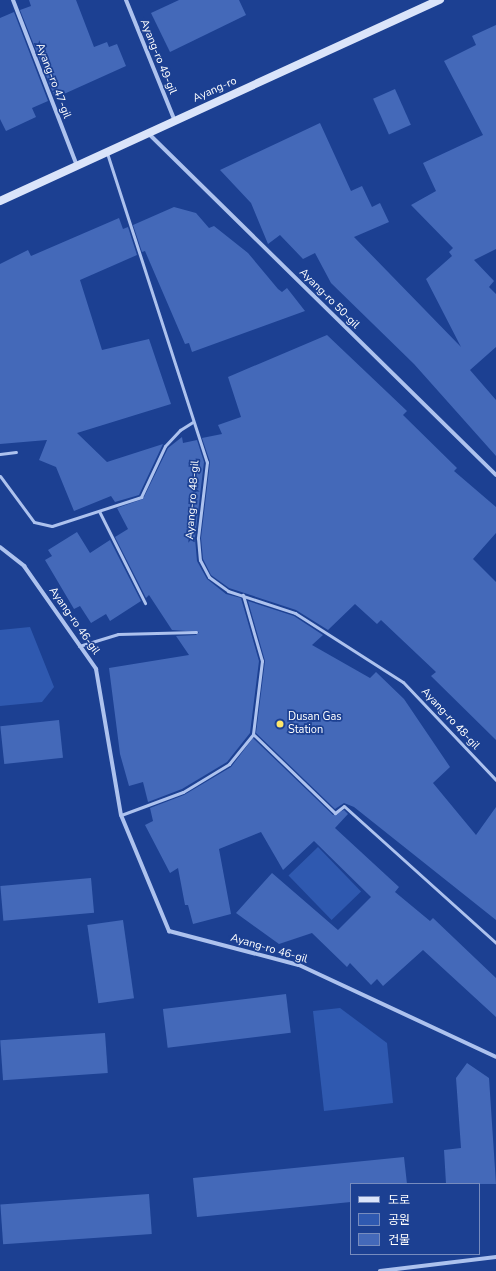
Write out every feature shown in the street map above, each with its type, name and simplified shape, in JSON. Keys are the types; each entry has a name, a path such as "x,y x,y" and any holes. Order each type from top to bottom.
{"main road":[{"name":"Ayang-ro","path":"0,201 150,135 175,120 440,0"}],"street":[{"name":"Ayang-ro 47-gil","path":"13,0 77,167"},
{"name":"Ayang-ro 49-gil","path":"126,0 175,120"},
{"name":"Ayang-ro 50-gil","path":"150,135 496,475"},
{"name":"Ayang-ro 46-gil","path":"0,547 24,566 96,669 121,815 169,931 299,965 496,1057"},
{"path":"380,1271 496,1257"}],"lane":[{"name":"Ayang-ro 48-gil","path":"107,153 207,462 198,538 200,560 209,577 228,591 294,613 403,682 496,780"},
{"path":"0,476 34,522 52,526 141,497 165,446 180,430 193,422"},
{"path":"0,454 16,452"},
{"path":"99,511 145,602"},
{"path":"121,815 183,792 229,764 253,734 262,661 243,595"},
{"path":"79,646 118,634 196,632"},
{"path":"253,734 334,813 344,806 496,943"}],"green space":[{"path":"30,627 54,687 42,702 0,706 0,630"},
{"path":"318,847 361,892 332,920 289,875"},
{"path":"340,1008 387,1043 393,1103 324,1111 313,1011"}],"building":[{"path":"29,0 76,0 94,47 107,42 109,47 117,44 126,66 55,98 20,10 31,6"},
{"path":"179,0 239,0 246,15 170,52 151,13"},
{"path":"14,12 48,101 32,108 36,117 6,131 0,119 0,18"},
{"path":"496,25 496,249 474,260 494,281 489,287 496,294 496,347 470,370 496,400 496,456 414,364 331,283 315,253 303,259 280,235 268,244 251,203 220,170 320,123 351,191 362,186 372,207 380,203 389,222 354,237 461,347 426,279 452,256 449,252 453,248 411,205 436,191 423,163 483,135 444,61 476,45 472,36"},
{"path":"395,89 411,125 389,134 373,99"},
{"path":"174,207 196,213 209,228 214,226 248,253 278,289 282,292 287,288 305,311 192,352 189,343 185,344 145,251 142,252 133,225"},
{"path":"119,218 123,229 128,227 137,255 80,280 102,350 149,339 171,404 77,433 107,462 163,444 139,495 115,502 111,496 74,511 56,467 39,460 47,440 0,444 0,264 28,250 31,256"},
{"path":"327,335 407,411 403,415 457,468 454,471 496,507 496,533 473,559 496,582 496,740 431,676 436,672 381,620 377,624 355,604 328,630 296,610 229,588 211,575 203,559 201,538 210,462 202,438 222,434 218,425 241,417 228,377"},
{"path":"182,437 183,443 197,440 204,462 195,538 197,561 207,579 226,594 241,598 259,661 250,733 227,762 182,789 148,802 143,782 129,786 120,754 109,668 189,655 176,636 196,635 199,632 172,630 149,595 146,598 115,537 128,529 117,508 143,499 168,448"},
{"path":"77,532 90,553 110,540 141,601 110,621 106,614 91,623 80,606 74,609 45,560 52,556 48,550"},
{"path":"248,601 294,616 323,635 312,645 370,678 376,672 404,699 450,767 433,783 476,835 496,807 496,920 354,807 344,803 335,809 256,733 265,661"},
{"path":"59,720 63,758 4,764 0,726"},
{"path":"253,738 333,815 344,810 348,814 335,828 399,887 395,892 430,921 433,918 496,978 496,1017 423,950 383,986 377,979 371,985 350,963 347,967 312,933 279,944 236,913 272,873 338,930 371,897 314,841 283,870 261,832 219,849 231,914 193,924 188,905 185,905 178,868 170,873 145,825 153,821 150,808 184,795 231,767"},
{"path":"91,878 94,913 3,921 0,886"},
{"path":"123,920 134,998 98,1003 87,925"},
{"path":"286,994 291,1033 168,1048 163,1009"},
{"path":"105,1033 108,1073 3,1080 0,1040"},
{"path":"467,1063 489,1078 496,1184 446,1183 444,1150 461,1148 456,1078"},
{"path":"404,1157 407,1183 350,1183 350,1202 197,1217 193,1178"},
{"path":"149,1194 152,1234 3,1244 0,1204"}],"place":[{"name":"Dusan Gas Station","path":"280,724"}]}
